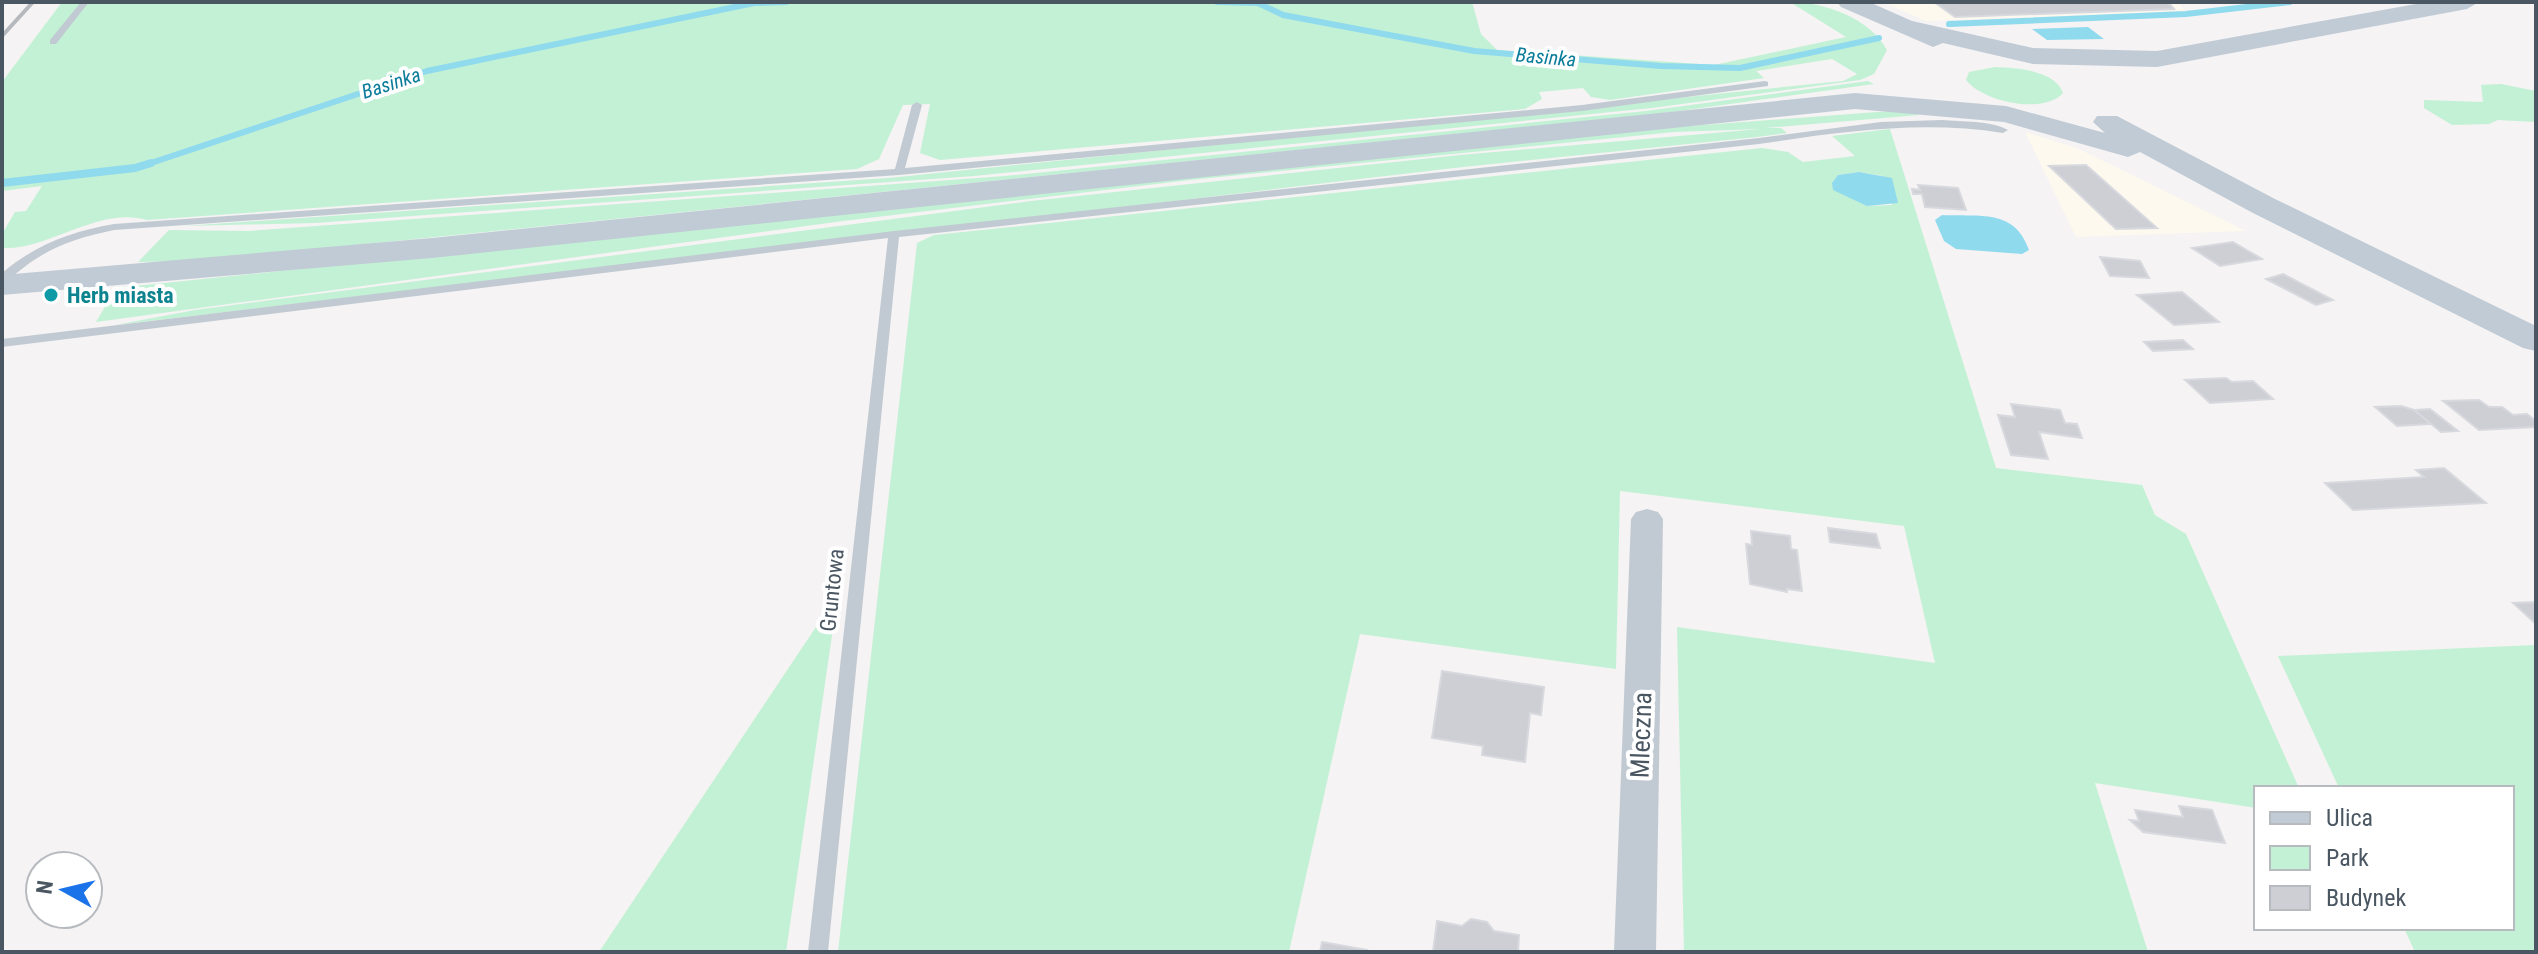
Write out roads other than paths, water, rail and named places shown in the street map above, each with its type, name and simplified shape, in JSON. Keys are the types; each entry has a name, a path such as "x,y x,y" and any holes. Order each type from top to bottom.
{"main road":[{"path":"1849,2 1892,24 2006,52 2145,61"},
{"path":"1875,99 1948,72 2025,65 2071,66 2145,61 2467,2"},
{"path":"1892,24 1926,57 1948,72"},
{"path":"1892,24 1981,101"},
{"path":"2044,110 2075,89 2145,61"},
{"path":"2139,146 2113,109 2110,93 2145,61"},
{"path":"2025,65 2075,89 2139,146"},
{"path":"1875,99 2006,114 2139,146"},
{"path":"2,285 432,248 1875,99 1933,99 1981,101 2044,110 2139,146 2536,340"}],"street":[{"name":"Mleczna","path":"1635,952 1647,519"}],"lane":[{"path":"53,42 85,2"},
{"path":"2,279 27,256 47,245 114,227 899,172 1582,108 1765,84"},
{"path":"899,172 917,105"},
{"path":"2,343 894,234 1743,143 1883,125 1951,122 2003,130"},
{"name":"Gruntowa","path":"818,952 894,234"}],"water":[{"path":"2088,27 2104,39 2047,40 2032,29"},
{"path":"1859,172 1892,178 1898,203 1867,206 1833,190 1832,183 1838,175"},
{"path":"1942,215 1982,216 2005,221 2023,237 2029,250 2022,254 1956,249 1944,241 1935,220"}],"waterway":[{"name":"Basinka","path":"151,163 427,71 754,3 786,2"},
{"name":"Basinka","path":"1217,2 1258,3 1283,15 1474,51 1661,66 1740,68 1879,38"},
{"name":"Basinka","path":"1949,24 2186,14 2290,2"},
{"name":"Basinka","path":"2,183 135,168 151,163"},
{"name":"Basinka","path":"145,165 151,163"}],"railway":[{"path":"2,36 33,2"}],"place":[{"name":"Herb miasta","path":"51,295"}]}
